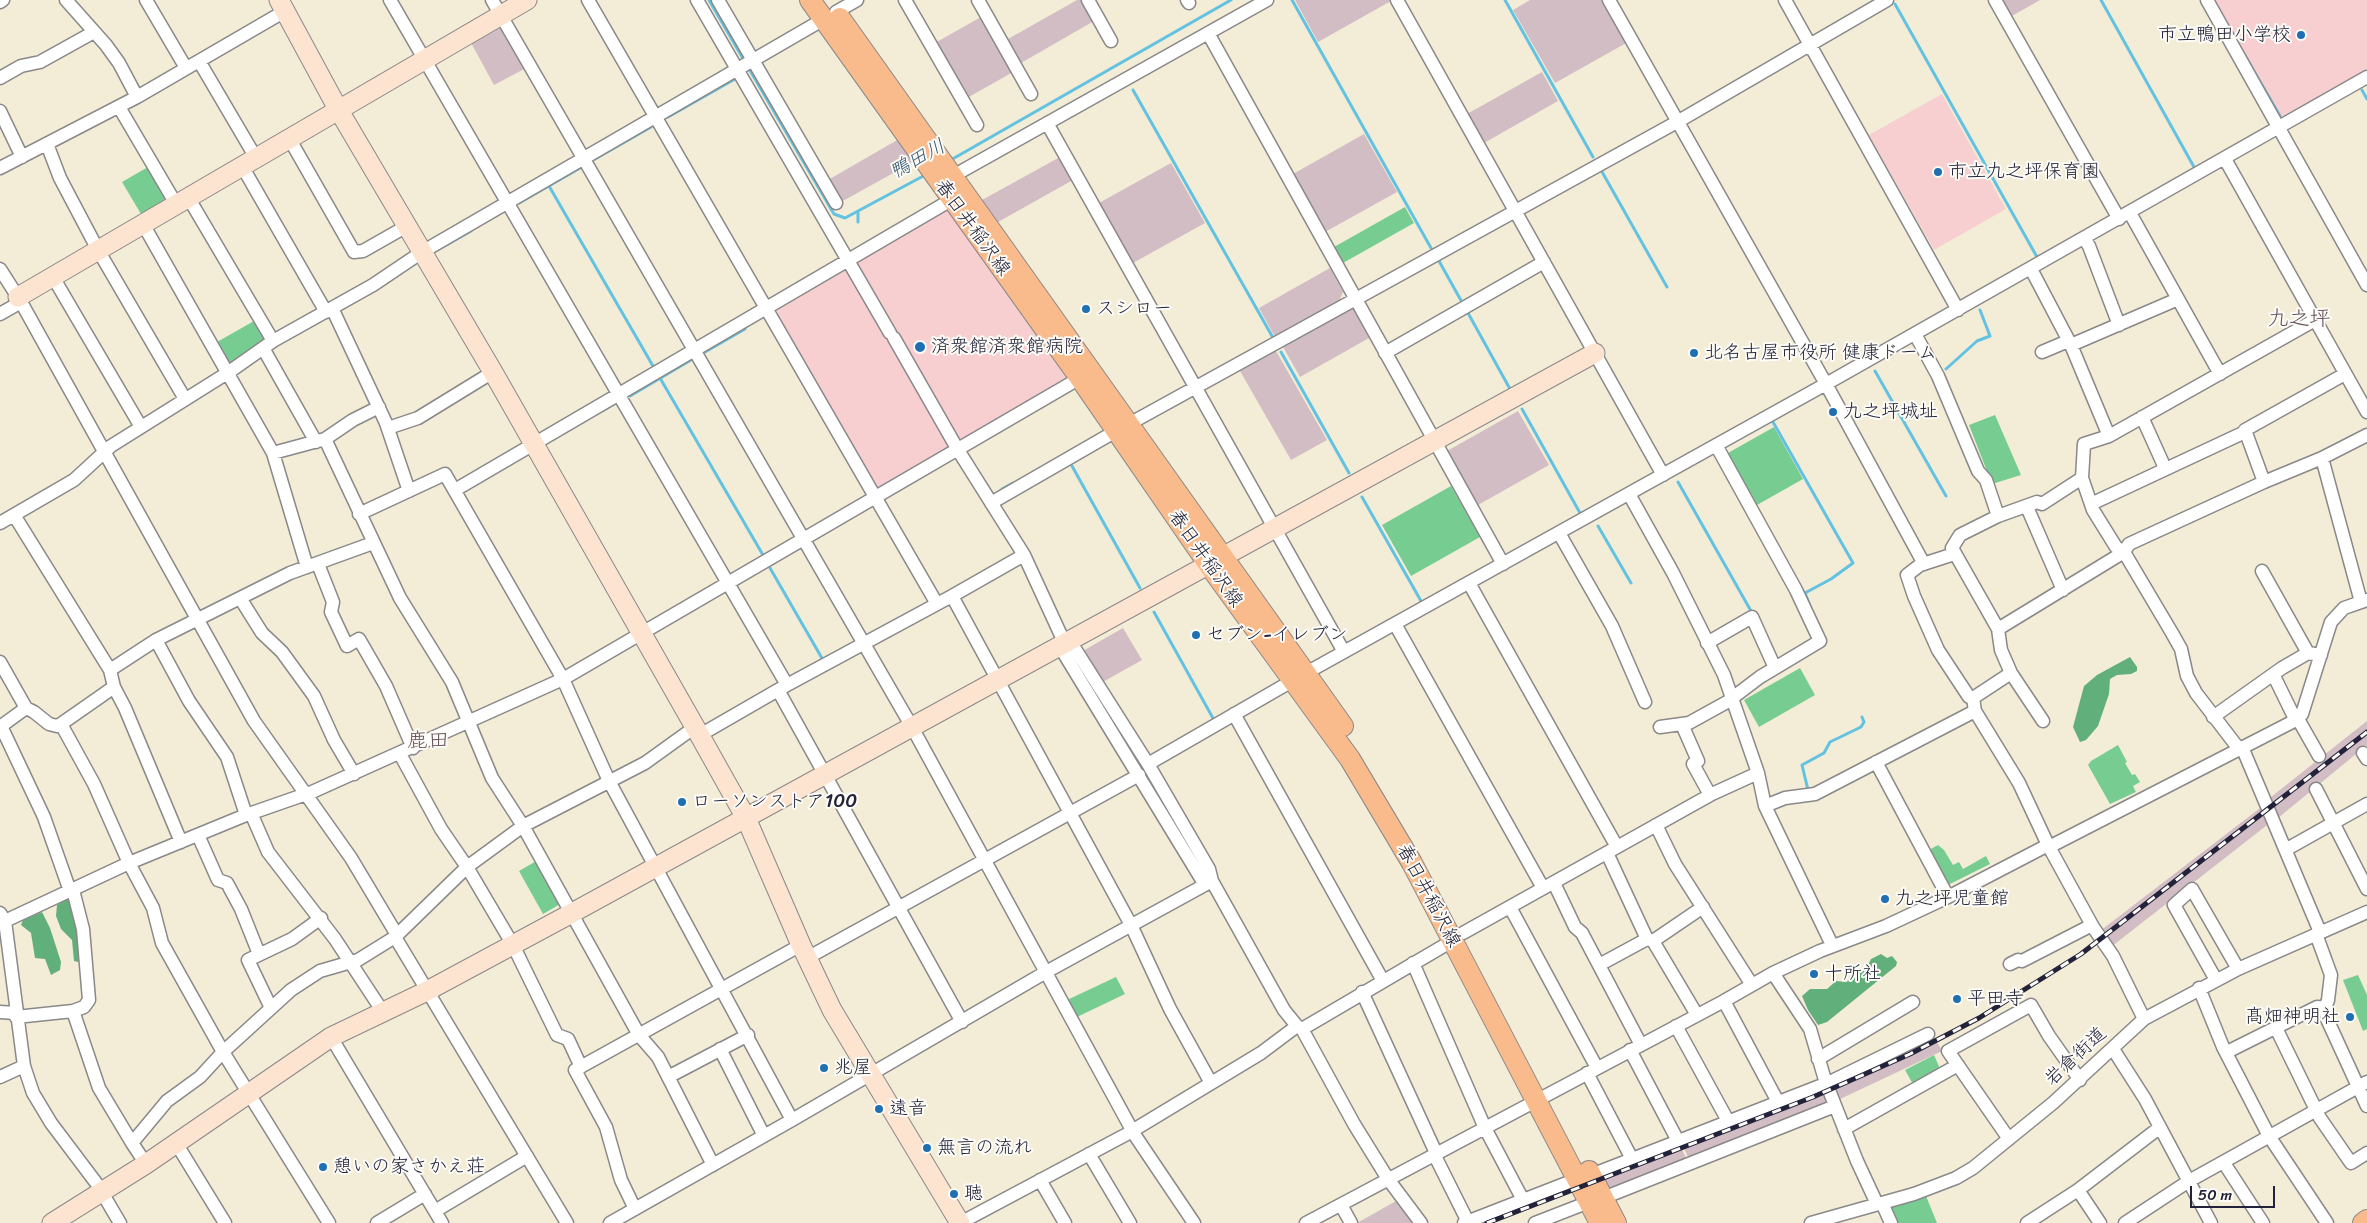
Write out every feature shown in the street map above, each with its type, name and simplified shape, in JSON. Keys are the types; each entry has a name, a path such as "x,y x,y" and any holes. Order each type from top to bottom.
{"main road":[{"name":"春日井稲沢線","path":"810,0 829,10 1299,677 1458,937 1596,1200 1616,1223"},
{"name":"春日井稲沢線","path":"947,176 951,200 1080,378 1122,428"},
{"name":"春日井稲沢線","path":"1596,1200 1600,1223"},
{"path":"2363,1223 2367,1220"}],"street":[{"path":"66,0 119,63 137,97"},
{"path":"146,0 186,68"},
{"path":"390,0 728,583 826,774 962,1022"},
{"path":"0,314 53,277 98,250 425,59 496,8 527,0"},
{"path":"588,0 937,604"},
{"path":"698,0 745,64 836,203"},
{"path":"718,0 745,64 849,260 958,450 1024,555 1065,644 1139,775 1209,883 1281,1005 1300,1028 1354,1124 1388,1178 1421,1223"},
{"path":"0,524 74,480 103,452 268,345 373,285 422,252 745,64 829,10 857,0"},
{"path":"906,0 977,125"},
{"path":"978,0 1031,94"},
{"path":"1088,0 1111,41"},
{"path":"947,176 1048,123 1267,0"},
{"path":"1397,0 1664,474"},
{"path":"1609,0 1826,384 1924,564"},
{"path":"1785,0 1958,310"},
{"path":"991,503 1122,428 1677,122 1887,0"},
{"path":"1995,0 2124,216 2178,299 2220,374"},
{"path":"2207,0 2367,285"},
{"path":"0,168 137,97 199,61 282,5 338,109 493,372 746,818 804,952 832,1010 960,1223 1132,1131 1300,1028 1548,885 1710,795 1758,774"},
{"path":"496,8 912,727 1132,1131 1194,1223"},
{"path":"0,78 21,66 40,62 94,32"},
{"path":"1208,33 1503,564"},
{"path":"199,61 249,162 380,407 409,491"},
{"path":"1148,764 1299,677 1958,310 2367,77"},
{"path":"119,107 182,201 268,345 321,440 400,598 452,682 492,778 523,826 639,1035 658,1057 713,1165"},
{"path":"0,111 22,156"},
{"path":"1048,123 1344,652"},
{"path":"289,138 354,252 363,251 407,226"},
{"path":"47,144 60,178 98,250 185,399"},
{"path":"2225,158 2367,412"},
{"path":"455,490 951,200"},
{"path":"143,224 274,453 312,565 333,602 331,612 347,646 359,639 386,686 413,748"},
{"path":"2084,238 2089,246 2119,325"},
{"path":"1385,353 1544,262"},
{"path":"0,269 254,721 351,858 427,991 566,1223"},
{"path":"2030,269 2070,343 2108,436"},
{"path":"53,277 141,427"},
{"path":"2042,352 2119,325 2178,299"},
{"path":"2316,320 2108,436 2084,444 2082,478 2091,504 2104,530 2116,546 2124,552 2181,649 2187,676 2196,693 2213,717 2240,748 2286,848 2318,933 2331,975 2328,1000 2325,1008 2327,1018 2363,1084 2367,1106"},
{"path":"1915,334 1938,376 1978,471 1986,480 1998,516"},
{"path":"52,1223 146,1164 330,1037 427,991 513,945 1276,530 1595,353"},
{"path":"388,428 418,418 493,372"},
{"path":"2091,504 2245,432 2346,374"},
{"path":"120,1223 102,1193 51,1123 33,1094 24,1066 2,917 72,891 129,863 249,814 354,774 563,679 1080,378"},
{"path":"274,453 321,440 353,420 380,407"},
{"path":"2142,417 2165,468"},
{"path":"2245,432 2264,482"},
{"path":"1998,629 2124,552 2130,544 2264,482 2322,458 2367,435"},
{"path":"1660,727 1689,723 1733,698 1775,668 1820,641 1796,590 1716,445"},
{"path":"1306,1223 1724,1001 1773,973 1832,945 1886,926 1948,897 2297,720 2302,714 2314,654 2331,622 2344,608 2364,601 2322,458"},
{"path":"359,514 445,474 563,679 609,781 748,1035 792,1120"},
{"path":"2043,721 2011,673 2001,650 1998,629 1952,548 1960,535 1998,516 2037,502 2042,504 2082,478"},
{"path":"1629,494 1673,573 1733,698 1758,774 1766,806 1832,945"},
{"path":"2027,506 2063,590"},
{"path":"14,515 110,670 114,687 125,708 181,842"},
{"path":"1559,533 1612,626 1645,702"},
{"path":"110,670 156,640 240,598 312,565 373,543"},
{"path":"1954,554 1924,564 1909,571 1907,575 1914,596 1946,666 1969,697 1973,698"},
{"path":"132,1143 167,1101 193,1083 223,1052 291,990 320,971 351,962 396,936 467,867 523,826 645,763 697,731 864,645 1024,555"},
{"path":"2262,570 2314,654"},
{"path":"1469,583 1612,850 1650,940 1697,1015"},
{"path":"952,596 1131,925 1170,1009 1211,1084"},
{"path":"240,598 262,633 282,652 314,696 334,740 354,774"},
{"path":"1707,642 1752,617 1775,668"},
{"path":"1395,624 1548,885 1582,933 1599,965 1678,1141"},
{"path":"156,640 189,701 227,757 249,814 268,852 321,918 383,1012"},
{"path":"1065,644 1148,764 1209,869 1209,883"},
{"path":"2213,717 2274,676 2282,668 2314,654"},
{"path":"0,662 26,708 49,724 57,726 114,687"},
{"path":"1973,698 2011,673"},
{"path":"2274,676 2297,720 2319,756"},
{"path":"1973,698 1974,711 2019,784 2048,846 2092,924 2113,956 2144,1019"},
{"path":"0,1012 16,1015 73,1011 84,1007 89,1000 83,929 72,891 44,817 0,727 26,708"},
{"path":"1766,806 1784,798 1815,794 1974,711"},
{"path":"1234,714 1383,981"},
{"path":"61,724 94,784 129,863 153,908 162,943 223,1052 329,1223"},
{"path":"1683,724 1698,761 1693,764 1710,795"},
{"path":"400,754 441,829 467,867 513,945 557,1035 568,1039 581,1067"},
{"path":"1876,762 1948,897"},
{"path":"635,1209 621,1180 606,1127 575,1070 723,989 899,907 1139,775"},
{"path":"2316,789 2367,889"},
{"path":"2286,848 2367,804"},
{"path":"1656,826 1665,847 1752,985"},
{"path":"198,835 218,880 227,883 241,909 259,954"},
{"path":"610,1223 871,1075 1046,972 1209,883"},
{"path":"2216,980 2174,905 2192,889 2238,969"},
{"path":"1510,907 1592,1071 1632,1159"},
{"path":"1599,965 1650,940 1703,908"},
{"name":"岩倉街道","path":"1811,1223 1942,1185 1956,1178 2009,1139 2080,1080 2144,1019 2199,988 2238,969 2367,912"},
{"path":"271,1008 248,960 292,939 321,918"},
{"path":"2010,964 2018,960 2022,961 2092,924"},
{"path":"1413,963 1485,1128 1523,1200"},
{"path":"1773,973 1810,1029 1826,1083 1844,1129 1891,1223"},
{"path":"2199,988 2242,1086 2269,1136 2327,1223"},
{"path":"1362,992 1466,1222 1826,1083 1891,1054 1928,1034"},
{"path":"1724,1001 1778,1102"},
{"path":"1818,1058 1913,1002"},
{"path":"2009,1139 1948,1051 2031,1005 2049,1036 2080,1080"},
{"path":"2227,1052 2317,1007 2325,1008"},
{"path":"73,1011 99,1088 146,1164"},
{"path":"1676,1026 1728,1121"},
{"path":"2276,1028 2317,1110 2350,1164 2367,1153"},
{"path":"668,1077 748,1035"},
{"path":"330,1037 442,1223"},
{"path":"2113,1049 2145,1099 2211,1223"},
{"path":"720,1050 764,1136"},
{"path":"1844,1129 1958,1065"},
{"path":"0,1077 24,1066"},
{"path":"2125,1223 2189,1180 2363,1084"},
{"path":"1535,1223 1835,1106"},
{"path":"2027,1223 2078,1190 2159,1128"},
{"path":"176,1143 219,1221"},
{"path":"1089,1154 1130,1223"},
{"path":"435,1212 527,1156"},
{"path":"2224,1162 2263,1223"},
{"path":"1040,1180 1065,1223"},
{"path":"2078,1190 2100,1223"},
{"path":"377,1223 425,1194"},
{"path":"1341,1205 1351,1223"}],"shaded area":[{"path":"1077,0 1082,0 1094,21 1021,63 1008,39"},
{"path":"1295,0 1391,0 1391,1 1318,42"},
{"path":"1530,0 1604,0 1628,42 1555,83 1513,10"},
{"path":"2003,0 2040,0 2012,16"},
{"name":"市立鴨田小学校","path":"2215,0 2367,0 2367,69 2280,116"},
{"path":"981,17 1013,72 967,98 935,43"},
{"path":"497,25 503,27 526,68 494,85 470,41"},
{"path":"1542,72 1558,101 1484,143 1467,114"},
{"name":"市立九之坪保育園","path":"1942,94 2006,209 1934,250 1869,135"},
{"path":"1364,134 1397,192 1325,232 1293,174"},
{"path":"899,139 915,161 841,202 828,180"},
{"path":"1060,157 1073,180 998,222 982,200"},
{"path":"1171,163 1205,223 1133,263 1099,203"},
{"name":"済衆館済衆館病院","path":"947,210 1068,380 879,487 874,486 777,315 778,310"},
{"path":"1330,268 1343,292 1339,301 1275,337 1259,308"},
{"path":"1353,308 1369,338 1300,377 1283,347"},
{"path":"1276,351 1327,440 1291,460 1240,371"},
{"path":"1518,411 1549,465 1478,505 1447,451"},
{"path":"1123,628 1142,660 1101,683 1081,652"},
{"path":"2367,721 2367,745 2278,818 2269,802 2271,797"},
{"path":"2264,805 2271,822 2111,947 2100,931"},
{"path":"1933,1035 1942,1051 1836,1101 1830,1084"},
{"path":"1825,1086 1831,1104 1689,1159 1681,1142"},
{"path":"1679,1143 1687,1160 1609,1190 1601,1173"},
{"path":"1396,1201 1413,1223 1357,1223"}],"green space":[{"path":"148,167 165,197 164,201 141,214 122,182"},
{"path":"1405,207 1414,223 1343,263 1334,247"},
{"path":"254,321 264,338 262,342 232,363 229,362 217,342"},
{"path":"1995,415 2021,475 1992,484 1969,425"},
{"path":"1774,427 1803,479 1757,505 1728,453"},
{"path":"1451,486 1480,537 1411,576 1382,525"},
{"path":"2130,657 2137,667 2137,671 2131,674 2117,675 2110,679 2109,694 2098,726 2086,740 2080,742 2073,727 2084,686 2097,675"},
{"path":"1800,668 1815,695 1759,727 1744,700"},
{"path":"2118,745 2132,775 2135,774 2140,782 2133,786 2136,792 2110,804 2088,765 2091,761"},
{"path":"1938,845 1944,850 1953,865 1959,862 1963,869 1986,856 1990,864 1946,886 1927,851"},
{"path":"538,860 562,903 543,914 519,871"},
{"path":"70,897 82,960 78,962 74,961 72,940 61,929 56,916 57,905"},
{"path":"42,912 50,928 61,962 60,970 51,975 45,959 35,958 31,933 21,925 23,920"},
{"path":"1881,954 1887,958 1892,956 1897,962 1896,966 1827,1022 1818,1025 1808,1010 1802,996 1810,989 1827,989 1836,981 1847,982 1853,970 1866,969 1871,959"},
{"path":"2358,975 2367,995 2367,1029 2363,1031 2343,980"},
{"path":"1116,977 1125,994 1077,1017 1067,1000"},
{"path":"1934,1055 1941,1071 1914,1086 1905,1070"},
{"path":"1926,1196 1937,1223 1895,1223 1889,1209 1891,1206"}],"waterway":[{"name":"鴨田川","path":"709,0 745,62"},
{"name":"鴨田川","path":"949,161 1231,0"},
{"path":"1292,0 1431,248"},
{"path":"1505,0 1593,157"},
{"path":"2101,0 2194,167"},
{"path":"1895,4 2037,257"},
{"path":"2244,54 2280,116"},
{"name":"鴨田川","path":"748,67 834,214 845,218 927,174"},
{"path":"668,117 735,79"},
{"path":"1133,90 1272,336"},
{"path":"2362,90 2367,99"},
{"path":"595,159 651,127"},
{"path":"519,203 580,168"},
{"path":"1601,170 1667,287"},
{"path":"549,186 653,366"},
{"path":"858,212 858,222"},
{"path":"432,253 471,231"},
{"path":"1439,261 1463,304"},
{"path":"1946,369 1977,341 1990,336 1980,310"},
{"path":"1468,313 1510,389"},
{"path":"705,352 745,329"},
{"path":"1281,352 1349,473"},
{"path":"630,396 691,360"},
{"path":"1875,371 1946,496"},
{"path":"660,378 763,555"},
{"path":"602,411 614,404"},
{"path":"1522,409 1580,513"},
{"path":"1773,422 1853,563 1831,579 1805,593 1810,606"},
{"path":"1072,466 1140,588"},
{"path":"1678,482 1751,611"},
{"path":"1002,489 1013,483"},
{"path":"1362,497 1421,601"},
{"path":"1598,526 1631,583"},
{"path":"770,568 823,660"},
{"path":"1154,612 1214,720"},
{"path":"1102,703 1134,756"},
{"path":"1808,790 1802,765 1824,753 1830,742 1861,727 1864,722 1862,717"}],"railway":[{"path":"1487,1223 1813,1097 1910,1054 1979,1018 2081,954 2367,732"}],"place":[{"name":"市立鴨田小学校","path":"2301,35"},
{"name":"市立九之坪保育園","path":"1938,172"},
{"name":"スシロー","path":"1086,309"},
{"name":"済衆館済衆館病院","path":"920,347"},
{"name":"北名古屋市役所 健康ドーム","path":"1694,353"},
{"name":"九之坪城址","path":"1833,412"},
{"name":"セブン-イレブン","path":"1196,635"},
{"name":"ローソンストア100","path":"682,802"},
{"name":"九之坪児童館","path":"1885,899"},
{"name":"十所社","path":"1814,974"},
{"name":"平田寺","path":"1957,999"},
{"name":"髙畑神明社","path":"2350,1017"},
{"name":"兆屋","path":"824,1068"},
{"name":"遠音","path":"879,1109"},
{"name":"無言の流れ","path":"927,1148"},
{"name":"憩いの家さかえ荘","path":"323,1167"},
{"name":"聴","path":"954,1194"}],"district":[{"name":"九之坪","path":"2299,320"},
{"name":"鹿田","path":"428,742"}]}
